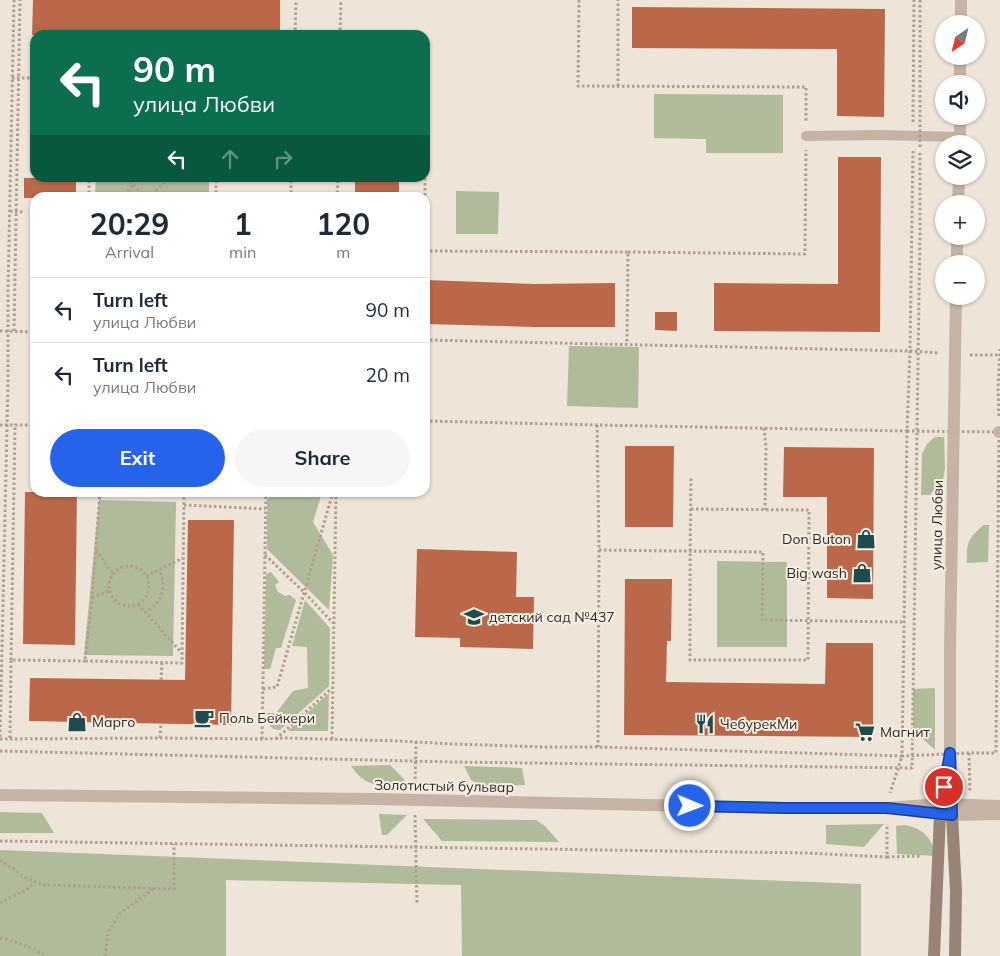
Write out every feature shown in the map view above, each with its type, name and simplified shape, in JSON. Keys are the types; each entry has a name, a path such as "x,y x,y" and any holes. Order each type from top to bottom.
{"street":[{"path":"961,0 961,15"},
{"name":"улица Любви","path":"946,809 950,753 956,305"},
{"name":"Золотистый бульвар","path":"0,795 355,799 785,808 946,809 1000,806"},
{"path":"934,956 946,809"},
{"path":"946,809 956,891 955,956"},
{"name":"Золотистый бульвар","path":"946,809 1000,814"}],"lane":[{"path":"806,136 913,136 935,138"}],"path":[{"path":"14,0 0,738 332,739 536,747 598,747 902,756 950,753"},
{"path":"14,331 20,0"},
{"path":"295,30 296,0"},
{"path":"340,30 341,0"},
{"path":"430,251 805,254 806,87 578,86 579,0"},
{"path":"618,0 618,86"},
{"path":"430,421 597,426 907,430 910,351 914,0"},
{"path":"0,751 416,761 912,768 920,228 920,0"},
{"path":"12,78 30,78"},
{"path":"131,182 141,192"},
{"path":"154,192 165,182"},
{"path":"126,192 133,184"},
{"path":"10,211 24,212"},
{"path":"627,344 628,252"},
{"path":"0,331 30,332"},
{"path":"430,340 910,351"},
{"path":"1000,349 998,389 1000,432"},
{"path":"10,738 15,424"},
{"path":"0,425 30,425"},
{"path":"597,426 599,550 598,747"},
{"path":"764,428 766,447 765,510"},
{"path":"691,477 690,660 808,660 809,510 691,509"},
{"path":"84,661 92,598 100,497"},
{"path":"12,660 182,663 184,497"},
{"path":"262,739 267,497"},
{"path":"263,689 277,687 333,497"},
{"path":"332,739 335,497"},
{"path":"184,505 265,508"},
{"path":"95,550 113,574"},
{"path":"0,841 806,853 887,857 887,808 891,787 902,756 904,622 762,620 762,552 599,550"},
{"path":"264,555 334,623"},
{"path":"146,576 183,558"},
{"path":"125,567 138,568 146,576 149,589 138,604 128,606 114,599 108,586 113,574 125,567"},
{"path":"145,613 158,602 163,592 160,570"},
{"path":"92,598 109,591"},
{"path":"138,604 182,653"},
{"path":"162,662 162,680"},
{"path":"276,739 333,687"},
{"path":"160,738 161,724"},
{"path":"416,742 415,848 417,904"},
{"path":"0,860 26,878 45,885 174,889 174,844"},
{"path":"0,903 26,890 35,882"},
{"path":"105,956 108,932 120,913 155,888"},
{"path":"0,938 14,941 46,956"}],"green space":[{"path":"654,94 783,95 783,153 706,153 706,139 654,138"},
{"path":"96,182 209,182 209,192 95,192"},
{"path":"456,191 499,192 498,234 456,234"},
{"path":"569,346 639,347 638,408 567,406"},
{"path":"935,437 944,437 945,468 943,480 930,495 921,495 922,454 927,444"},
{"path":"269,497 321,497 313,522 333,555 329,610 267,549 267,499"},
{"path":"99,500 176,502 173,656 84,655"},
{"path":"984,525 989,525 988,562 967,563 969,541"},
{"path":"717,561 787,562 787,647 717,647"},
{"path":"271,572 279,582 275,585 278,592 285,596 290,595 296,600 281,648 276,648 270,669 264,669 266,574"},
{"path":"305,600 330,628 329,686 280,730 276,730 271,727 267,713 276,713 293,691 308,688 307,647 292,646"},
{"path":"935,688 935,750 913,730 913,689"},
{"path":"329,693 328,731 288,731"},
{"path":"390,765 404,779 404,786 380,785 368,782 362,779 351,766"},
{"path":"464,766 522,768 525,785 483,786 471,780"},
{"path":"0,812 42,813 54,833 0,833"},
{"path":"379,814 407,815 387,835 382,835"},
{"path":"423,819 536,820 545,826 559,842 442,841"},
{"path":"884,824 864,847 826,844 826,825"},
{"path":"896,826 911,826 926,835 932,844 935,856 897,854"},
{"path":"0,850 861,884 861,956 462,956 461,885 226,880 226,956 0,956"}],"building":[{"path":"33,0 280,0 280,30 32,30"},
{"path":"632,7 885,9 884,117 837,116 837,49 632,48"},
{"path":"838,157 881,157 880,332 714,331 714,283 838,284"},
{"path":"24,178 30,178 30,182 76,182 76,192 30,192 30,198 24,198"},
{"path":"355,182 399,182 399,192 355,192"},
{"path":"430,280 534,284 615,283 615,327 430,324"},
{"path":"655,312 677,312 677,331 655,330"},
{"path":"625,446 674,446 673,527 625,527"},
{"path":"784,447 874,448 873,599 827,598 827,497 783,497"},
{"path":"25,492 30,492 30,497 77,497 75,645 23,644"},
{"path":"188,520 234,520 231,725 29,721 30,678 185,680"},
{"name":"детский сад №437","path":"417,549 517,552 516,597 534,597 533,649 460,647 460,638 415,637"},
{"path":"625,579 672,579 671,641 667,641 666,682 825,684 826,643 873,643 873,737 624,735"}],"place":[{"name":"Don Buton","path":"866,539"},
{"name":"Big wash","path":"862,573"},
{"name":"детский сад №437","path":"474,617"},
{"name":"Поль Бейкери","path":"204,718"},
{"name":"Марго","path":"77,722"},
{"name":"ЧебурекМи","path":"705,724"},
{"name":"Магнит","path":"865,732"}],"route":[{"path":"690,806 887,808 952,815 950,753 944,787"}]}
